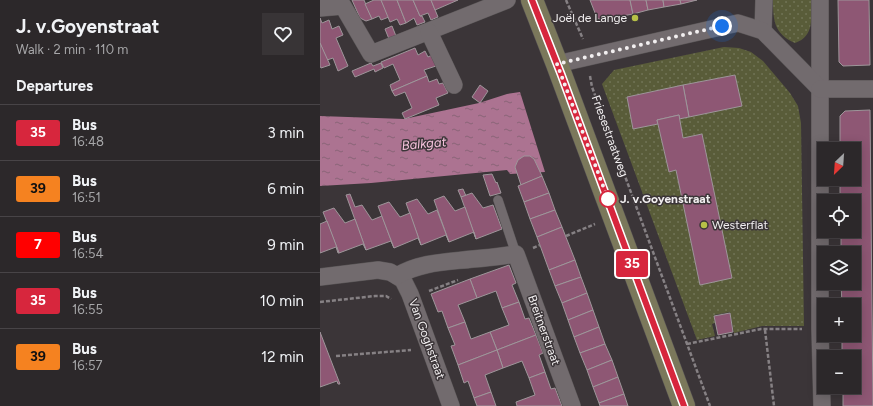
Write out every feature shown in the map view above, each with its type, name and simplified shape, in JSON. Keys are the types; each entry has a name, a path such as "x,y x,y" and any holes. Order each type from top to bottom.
{"main road":[{"name":"Friesestraatweg","path":"532,0 684,406"}],"street":[{"path":"320,8 344,6 372,54 507,0"},
{"path":"763,31 764,0"},
{"path":"820,0 820,298"},
{"path":"557,64 738,23 763,31 820,89 873,89"},
{"path":"429,32 454,85"},
{"path":"320,277 378,270 390,272 397,276 408,270 437,263 516,254"},
{"name":"Breitnerstraat","path":"516,254 572,406"},
{"name":"Van Goghstraat","path":"397,276 403,280 410,294 451,406"},
{"path":"820,342 822,406"}],"lane":[{"path":"498,200 516,254"}],"path":[{"name":"Friesestraatweg","path":"566,0 582,37 592,87 710,406"},
{"path":"566,236 596,224"},
{"path":"427,292 461,279"},
{"path":"320,302 386,296 391,298 393,304"},
{"path":"686,344 764,330 817,329"},
{"path":"764,330 774,406"},
{"path":"408,344 413,357"},
{"path":"336,356 411,350"}],"green space":[{"path":"773,0 811,0 811,20 809,31 806,36 795,43 779,31 774,20"},
{"path":"724,47 739,48 751,52 763,61 790,93 798,106 801,123 804,326 762,326 734,333 730,312 714,315 715,323 712,324 715,336 697,340 602,84 614,70","holes":["735,75 741,106 679,119 683,138 702,134 731,278 700,285 676,170 669,172 658,124 633,128 627,97"]}],"water":[{"name":"Balkgat","path":"520,92 545,172 510,174 507,170 371,183 320,186 320,116 404,119 479,103 507,94"}],"building":[{"path":"352,0 364,0 372,19 366,21 360,18"},
{"path":"374,0 381,0 389,17 381,20 379,16 372,19 365,4"},
{"path":"381,0 397,0 406,23 400,25 397,19 390,22"},
{"path":"397,0 413,0 420,16 422,16 425,22 417,25 414,18 406,23"},
{"path":"413,0 431,0 438,17 431,20 428,13 420,16"},
{"path":"431,0 458,0 435,10"},
{"path":"590,0 630,0 633,14 601,20 597,18"},
{"path":"630,0 646,0 648,10 633,14"},
{"path":"646,0 663,0 664,7 648,10"},
{"path":"663,0 680,0 681,4 664,7"},
{"path":"680,0 697,0 681,4"},
{"path":"838,0 869,0 870,65 843,66 839,62"},
{"path":"320,18 322,23 329,20 332,29 339,26 343,35 336,38 348,66 338,71 333,58 327,60 320,43"},
{"path":"392,26 396,36 389,39 385,29"},
{"path":"320,43 330,65 321,68 320,66"},
{"path":"415,48 418,55 425,51 428,57 432,55 436,66 424,70 427,76 392,91 390,85 400,80 393,64 384,68 381,62"},
{"path":"371,63 373,66 381,63 383,68 375,72 374,69 355,77 352,71"},
{"path":"735,75 742,106 689,117 683,85"},
{"path":"427,76 429,82 437,79 439,84 443,83 448,93 436,98 439,105 405,119 402,113 412,108 405,92 395,96 392,91"},
{"path":"480,85 488,91 480,103 472,97"},
{"path":"683,85 689,117 679,119 679,115 657,120 658,124 633,129 627,97"},
{"path":"870,110 873,406 843,406 843,394 861,394 861,350 842,350 842,342 861,342 861,298 842,298 841,290 861,290 861,246 841,246 841,238 861,238 861,194 840,194 840,186 861,186 861,142 840,142 840,116 845,111"},
{"name":"Westerflat","path":"679,115 683,138 702,134 732,278 700,285 676,170 669,172 657,120"},
{"path":"524,156 530,156 534,159 542,176 521,185 515,167 518,160"},
{"path":"492,174 501,193 490,196 483,175"},
{"path":"542,176 549,193 524,202 518,186"},
{"path":"463,189 466,196 461,197 458,190"},
{"path":"472,193 483,208 493,205 502,229 476,239 461,197"},
{"path":"549,193 555,210 530,219 524,202"},
{"path":"350,194 355,207 362,205 372,220 382,216 394,248 391,241 366,250 346,195"},
{"path":"444,196 455,211 465,207 474,232 449,242 434,200"},
{"path":"417,199 428,214 437,210 449,242 446,235 421,245 406,203"},
{"path":"389,202 400,217 410,213 421,245 418,238 394,248 378,206"},
{"path":"334,208 345,223 355,219 366,250 363,244 339,253 323,212"},
{"path":"555,210 562,227 537,237 530,219"},
{"path":"327,221 339,253 336,247 320,253 320,224"},
{"path":"562,227 575,260 549,270 537,237"},
{"path":"575,260 581,277 555,286 549,270"},
{"path":"509,265 516,283 512,285 519,302 502,308 496,291 477,298 470,279"},
{"path":"581,277 587,293 562,303 555,286"},
{"path":"470,279 477,298 458,305 465,322 448,328 442,311 438,312 431,294"},
{"path":"587,293 593,310 568,320 562,303"},
{"path":"519,302 525,319 529,318 536,335 497,350 490,332 509,325 502,308"},
{"path":"593,310 599,327 574,337 568,320"},
{"path":"730,313 733,332 718,335 714,316"},
{"path":"465,322 471,339 490,332 497,350 458,365 451,346 455,345 448,328"},
{"path":"599,327 605,344 580,353 574,337"},
{"path":"320,332 340,384 338,384 337,381 320,387"},
{"path":"536,335 543,353 539,355 545,372 529,378 522,361 503,368 497,350"},
{"path":"605,344 612,360 587,370 580,353"},
{"path":"497,350 503,368 485,375 491,392 474,398 468,381 464,383 458,365"},
{"path":"612,360 618,377 593,387 587,370"},
{"path":"545,372 551,389 555,388 562,406 517,406 516,402 535,395 529,378"},
{"path":"618,377 624,394 599,403 593,387"},
{"path":"491,392 496,406 477,406 474,398"},
{"path":"624,394 628,406 600,406 599,403"}],"bus line":[{"name":"35","path":"532,0 561,74 684,406"}],"place":[{"name":"Joël de Lange","path":"635,18"},
{"name":"J. v.Goyenstraat","path":"608,199"},
{"name":"Westerflat","path":"704,225"}],"route":[{"path":"608,199 557,64 722,26"}]}
